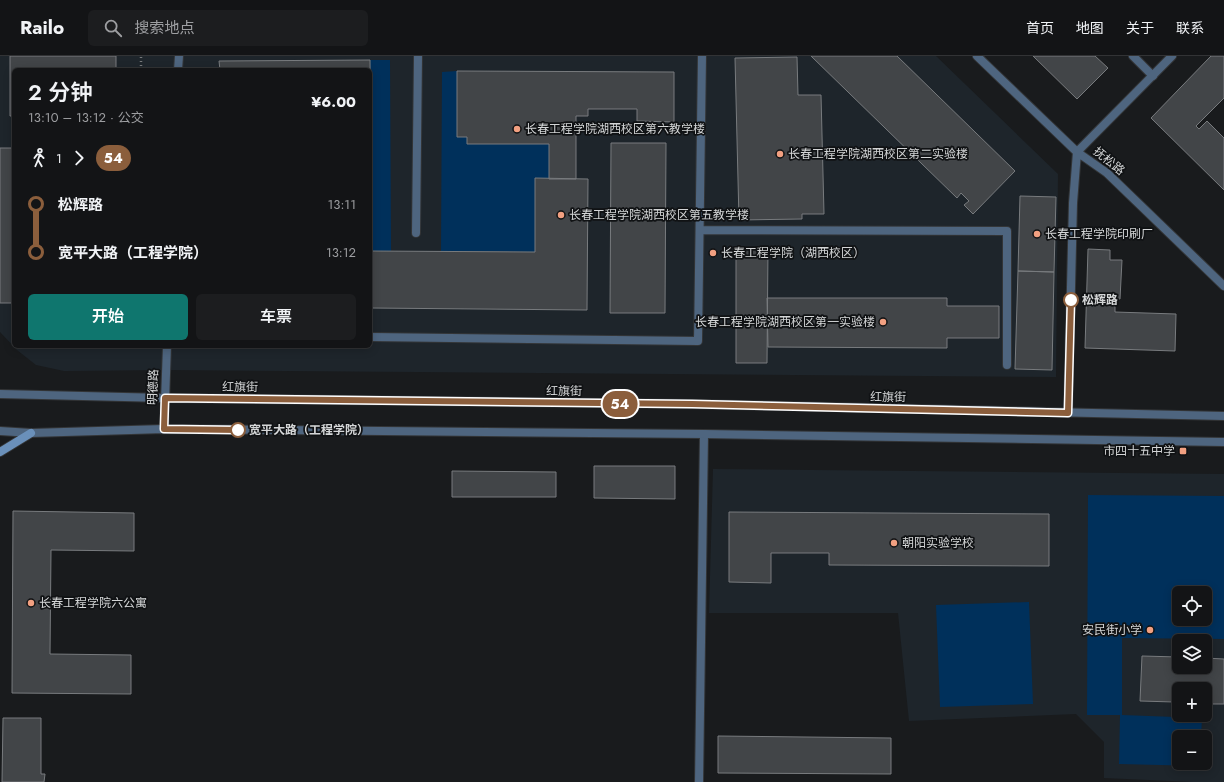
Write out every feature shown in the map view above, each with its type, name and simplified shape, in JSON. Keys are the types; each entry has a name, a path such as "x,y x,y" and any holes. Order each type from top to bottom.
{"main road":[{"path":"0,452 31,432"}],"street":[{"path":"178,56 178,68"},
{"path":"416,233 418,56"},
{"path":"372,337 698,341 702,56"},
{"name":"抚松路","path":"977,56 1078,152 1107,173 1224,286"},
{"path":"1133,56 1153,76"},
{"path":"1068,413 1073,203 1078,152 1172,56"},
{"path":"700,230 1007,231 1007,365"},
{"name":"明德路","path":"164,429 167,348"},
{"name":"红旗街","path":"0,394 165,398 692,404 1224,416"},
{"path":"0,431 31,432 164,429 704,434 1224,442"},
{"path":"699,782 704,434"}],"path":[{"path":"140,68 141,56"}],"shaded area":[{"name":"长春工程学院（湖西校区）","path":"0,56 936,56 1058,174 1056,377 166,370 64,371 36,365 15,348 372,348 372,68 12,68 12,345 0,332"},
{"path":"370,60 390,60 391,251 372,251 372,68 370,68"},
{"path":"457,71 457,137 467,137 468,144 549,144 549,179 535,179 535,252 441,251 442,72"},
{"name":"朝阳实验学校","path":"713,469 1224,474 1224,782 1104,778 1104,742 1076,714 909,721 898,613 709,613"},
{"path":"1088,495 1224,496 1224,639 1212,639 1212,634 1172,634 1172,638 1122,638 1122,715 1172,717 1172,722 1202,722 1201,730 1172,730 1172,765 1119,764 1120,715 1087,715"},
{"path":"1029,602 1033,704 940,707 936,605"}],"building":[{"path":"10,56 116,56 116,68 12,68 12,116 10,116"},
{"name":"长春工程学院湖西校区第二实验楼","path":"811,56 897,56 1015,171 973,214 964,205 969,201 961,193 957,198"},
{"path":"1033,56 1095,56 1108,68 1077,99"},
{"path":"1211,56 1224,56 1224,98 1196,126 1199,129 1207,121 1224,138 1224,190 1151,118"},
{"name":"长春工程学院湖西校区第二实验楼","path":"797,57 798,95 821,95 824,214 802,214 802,219 739,220 735,58"},
{"path":"370,60 370,68 220,68 219,61"},
{"name":"长春工程学院湖西校区第六教学楼","path":"457,71 674,72 674,122 637,121 637,109 588,109 588,116 576,116 576,179 549,179 549,144 467,144 467,137 457,137"},
{"path":"611,143 666,143 665,313 610,313"},
{"path":"0,148 12,148 12,303 0,303"},
{"name":"长春工程学院湖西校区第五教学楼","path":"535,178 588,179 587,310 372,308 372,251 535,252"},
{"name":"长春工程学院印刷厂","path":"1020,196 1056,197 1054,272 1018,271"},
{"path":"736,249 768,249 767,363 736,363"},
{"path":"1088,249 1110,250 1110,260 1122,260 1120,299 1115,299 1115,312 1176,314 1175,351 1085,348"},
{"path":"1018,271 1054,272 1052,370 1015,369"},
{"name":"长春工程学院湖西校区第一实验楼","path":"767,298 947,298 947,306 999,306 999,338 947,338 947,348 768,347"},
{"path":"594,466 675,466 675,499 594,498"},
{"path":"452,471 556,472 556,497 452,497"},
{"name":"长春工程学院六公寓","path":"13,511 134,513 134,551 51,550 50,654 131,655 131,694 12,693"},
{"path":"729,512 1049,514 1049,566 829,565 829,553 771,553 771,583 729,582"},
{"path":"1142,656 1172,657 1172,674 1212,674 1212,658 1224,659 1224,704 1212,704 1212,682 1172,682 1172,702 1140,701"},
{"path":"3,718 41,718 41,774 45,774 44,782 2,782"},
{"path":"718,736 891,738 891,774 718,773"}],"bus line":[{"name":"54","path":"238,430 164,429 165,398 692,404 1068,413 1071,300"}],"place":[{"name":"长春工程学院湖西校区第六教学楼","path":"517,129"},
{"name":"长春工程学院湖西校区第二实验楼","path":"780,154"},
{"name":"长春工程学院湖西校区第五教学楼","path":"561,215"},
{"name":"长春工程学院印刷厂","path":"1037,234"},
{"name":"长春工程学院（湖西校区）","path":"713,253"},
{"name":"松辉路","path":"1071,300"},
{"name":"长春工程学院湖西校区第一实验楼","path":"883,322"},
{"name":"宽平大路（工程学院）","path":"238,430"},
{"name":"市四十五中学","path":"1183,451"},
{"name":"朝阳实验学校","path":"894,543"},
{"name":"长春工程学院六公寓","path":"31,603"},
{"name":"安民街小学","path":"1150,630"}]}
